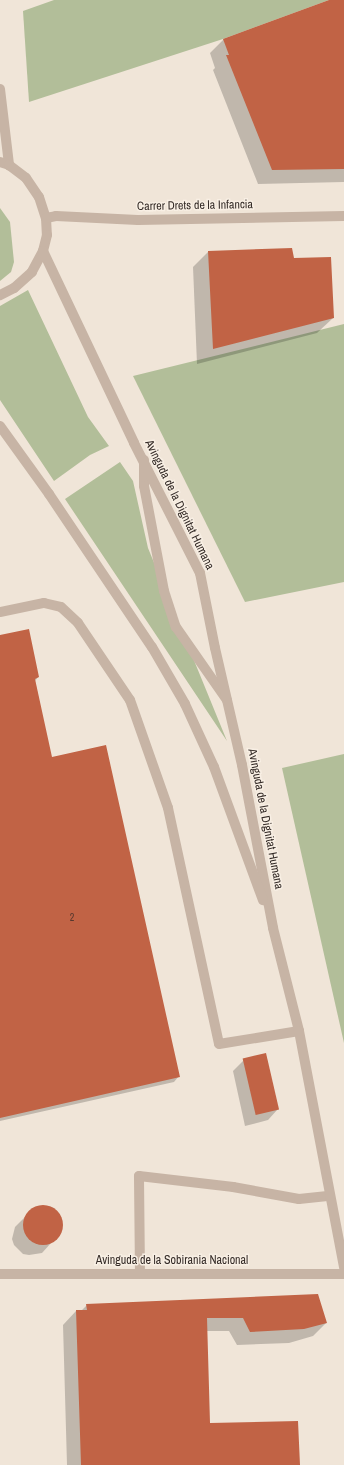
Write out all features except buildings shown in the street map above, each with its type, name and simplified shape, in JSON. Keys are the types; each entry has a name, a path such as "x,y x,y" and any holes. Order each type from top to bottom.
{"street":[{"path":"0,89 4,163 26,178 39,196 46,218 46,235 43,251 32,272 14,288 0,295"},
{"name":"Carrer Drets de la Infancia","path":"46,218 56,216 138,220 344,216"},
{"name":"Avinguda de la Dignitat Humana","path":"43,251 134,443 144,460 200,573 215,648 242,765 273,928 299,1031 344,1268"},
{"name":"Avinguda de la Dignitat Humana","path":"0,426 49,494 152,647 185,704 214,766 273,928"},
{"path":"144,460 144,486 164,591 176,627 228,702"},
{"path":"0,612 44,603 61,607 78,623 130,700 168,808 219,1044 299,1031"},
{"path":"140,1274 138,1176 233,1188 299,1199 330,1196"},
{"name":"Avinguda de la Sobirania Nacional","path":"0,1274 344,1274"}],"green space":[{"path":"54,0 329,0 223,39 29,102 23,11"},
{"path":"0,208 10,222 14,262 11,272 0,281"},
{"path":"28,290 88,417 109,446 90,455 54,481 0,400 0,306"},
{"path":"344,324 344,582 245,602 133,376"},
{"path":"120,462 133,481 148,548 227,741 65,499"},
{"path":"344,754 344,1043 282,768"}]}
